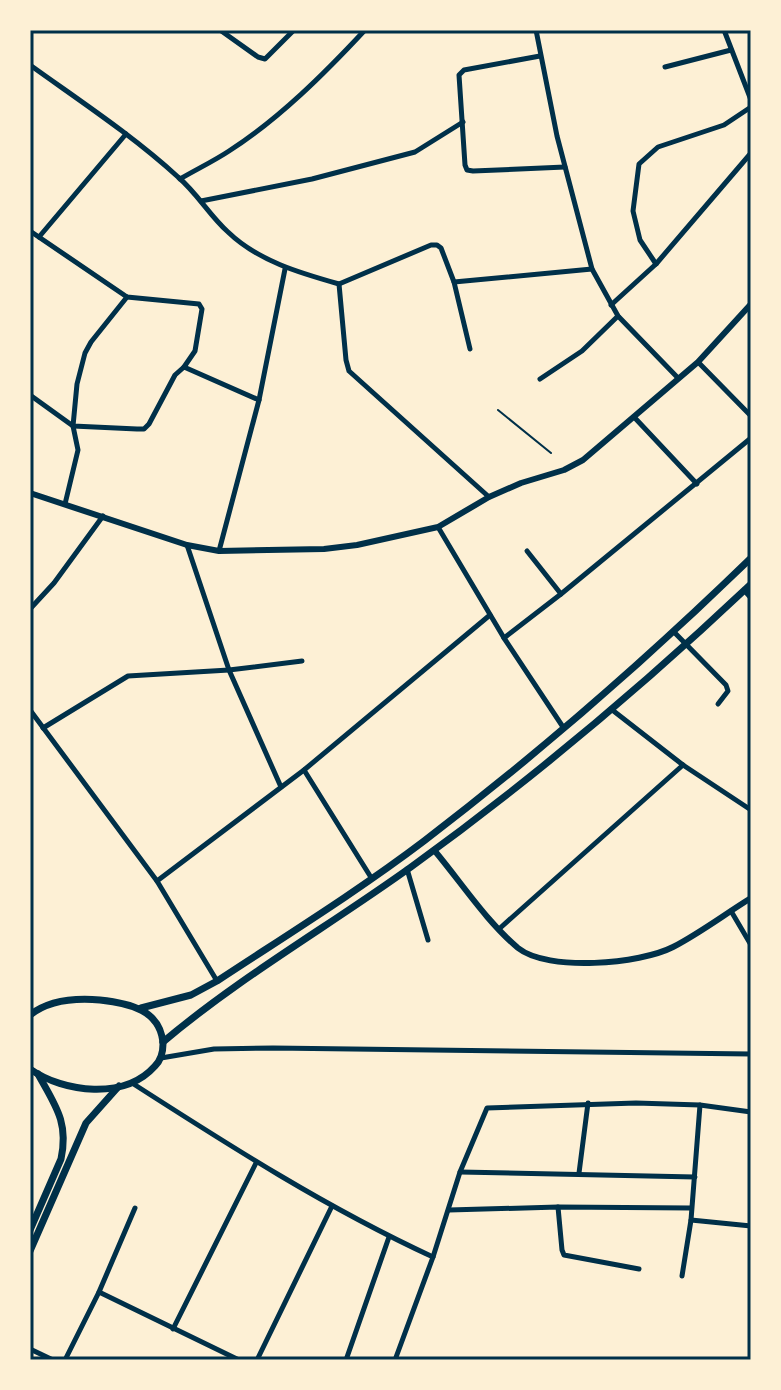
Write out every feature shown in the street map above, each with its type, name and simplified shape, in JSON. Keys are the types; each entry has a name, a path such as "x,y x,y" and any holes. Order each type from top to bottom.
{"main road":[{"path":"141,1008 191,995 217,981 372,879 425,840 674,632 751,558"},
{"path":"163,1042 215,1002 434,850 611,709 748,587"},
{"path":"30,1015 34,1009 69,1000 115,1001 141,1008 158,1024 163,1042 161,1058 148,1072 132,1083 119,1086 85,1089 55,1082 32,1071"},
{"path":"30,1230 64,1146 61,1115 32,1071"},
{"path":"30,1251 86,1123 119,1086"}],"street":[{"path":"220,30 265,59 294,30"},
{"path":"180,179 229,151 262,127 365,30"},
{"path":"536,30 565,167 592,269 618,316 678,378"},
{"path":"724,30 751,100"},
{"path":"665,67 731,50"},
{"path":"540,56 464,70 459,75 465,165 467,170 565,167"},
{"path":"30,65 126,134 180,179 228,233 285,269 339,284 431,245 441,248 454,282 470,349"},
{"path":"656,264 640,240 633,211 639,164 667,143 715,129 751,107"},
{"path":"200,201 312,179 415,152 463,122"},
{"path":"39,238 126,134"},
{"path":"611,305 656,264 751,153"},
{"path":"30,231 127,297 199,304 202,309 195,351 175,375 144,429 73,426 30,395"},
{"path":"219,551 259,400 285,269"},
{"path":"454,282 592,269"},
{"path":"339,284 349,371 489,497"},
{"path":"65,504 78,450 73,426 77,384 85,353 127,297"},
{"path":"30,493 187,545 219,551 324,549 438,527 489,497 583,460 698,362 751,304"},
{"path":"540,379 582,351 618,316"},
{"path":"698,362 751,416"},
{"path":"184,367 259,400"},
{"path":"634,417 697,484"},
{"path":"504,638 751,438"},
{"path":"30,609 54,583 104,516"},
{"path":"438,527 504,638 563,727"},
{"path":"187,545 229,670 281,787"},
{"path":"527,551 561,594"},
{"path":"748,587 751,598"},
{"path":"157,881 304,770 490,615"},
{"path":"674,632 726,685 726,696 718,704"},
{"path":"43,728 128,676 229,670 302,661"},
{"path":"611,709 683,765 751,810"},
{"path":"30,710 157,881 217,981"},
{"path":"499,929 683,765"},
{"path":"304,770 372,879"},
{"path":"434,850 499,929 518,948 542,960 612,963 670,949 751,898"},
{"path":"407,869 428,940"},
{"path":"731,911 751,945"},
{"path":"161,1058 214,1049 273,1048 751,1054"},
{"path":"132,1083 256,1163 389,1237 433,1257"},
{"path":"579,1173 588,1103"},
{"path":"395,1360 460,1172 487,1108 588,1103 700,1105 751,1112"},
{"path":"682,1276 691,1220 700,1105"},
{"path":"173,1329 256,1163"},
{"path":"460,1172 695,1177"},
{"path":"257,1360 332,1206"},
{"path":"558,1207 564,1255 639,1269"},
{"path":"65,1360 99,1292 135,1208"},
{"path":"449,1210 691,1208"},
{"path":"691,1220 751,1226"},
{"path":"346,1360 389,1237"},
{"path":"99,1292 239,1360"},
{"path":"30,1349 53,1360"}],"lane":[{"path":"498,410 551,453"}]}
